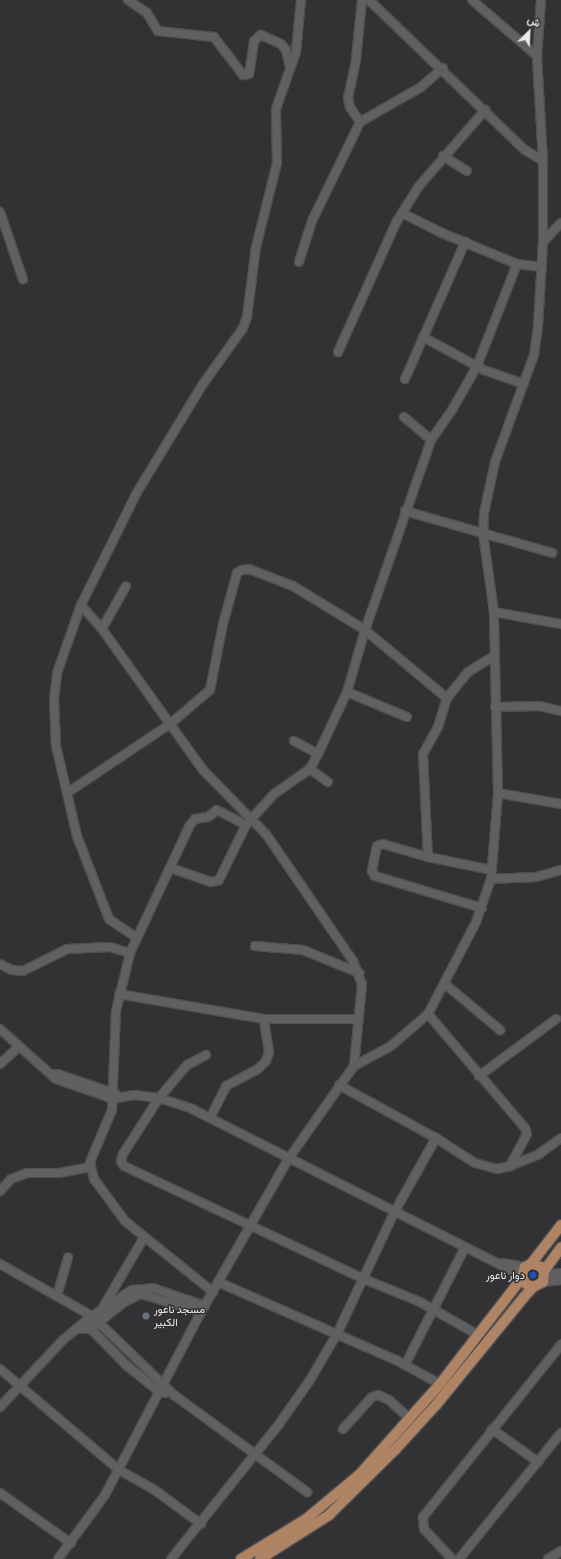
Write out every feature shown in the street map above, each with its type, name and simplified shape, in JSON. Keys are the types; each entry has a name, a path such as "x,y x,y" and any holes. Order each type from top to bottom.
{"main road":[{"path":"241,1559 306,1519 353,1480 410,1419 440,1384 561,1225"},
{"path":"260,1559 329,1515 373,1474 436,1405 541,1278 560,1252"},
{"path":"525,1271 540,1267 541,1278"},
{"path":"525,1271 526,1284 541,1278"}],"street":[{"path":"128,0 147,13 158,31 214,37 243,75 249,74 254,41 261,35 276,40 286,50 290,70"},
{"path":"138,938 116,926 106,915 77,836 56,746 54,699 57,673 81,605 136,494 200,390 243,328 250,304 256,247 277,163 276,109 278,95 290,70 296,52 300,0"},
{"path":"360,122 350,108 348,98 356,59 362,0"},
{"path":"370,0 443,68 525,150 543,161"},
{"path":"472,0 537,56"},
{"path":"62,1558 71,1543 94,1513 119,1470 203,1309 249,1225 289,1158 339,1085 354,1066 391,1046 428,1014 482,908 491,879 498,793 494,612 483,534 489,485 524,384 536,340 540,267 543,242 543,161 537,56 541,0"},
{"path":"299,262 312,221 360,122 416,90 443,68"},
{"path":"338,352 391,232 402,213 443,156 485,110"},
{"path":"443,156 467,171"},
{"path":"0,212 23,280"},
{"path":"402,213 518,264 540,267"},
{"path":"543,242 561,223"},
{"path":"405,379 465,242"},
{"path":"171,868 215,882 219,880 246,825 274,794 310,769 347,692 365,630 405,511 431,440 452,410 477,366 518,264"},
{"path":"423,337 477,366 524,384"},
{"path":"404,417 431,440"},
{"path":"405,511 552,553"},
{"path":"67,793 170,724 210,690 223,624 237,573 242,570 249,569 293,586 365,630 447,698"},
{"path":"102,629 126,586"},
{"path":"81,605 102,629 203,770 252,818 266,834 327,923 359,973 362,984 354,1066"},
{"path":"494,612 561,624"},
{"path":"428,857 423,754 438,727 447,698 468,672 494,656"},
{"path":"347,692 407,717"},
{"path":"495,707 539,706 561,711"},
{"path":"294,741 318,754"},
{"path":"310,769 328,782"},
{"path":"498,793 561,804"},
{"path":"213,1292 144,1239 116,1211 94,1179 89,1167 91,1154 110,1117 116,1096 119,994 130,953 195,819 208,817 217,810 246,825"},
{"path":"482,908 373,874 379,843 428,857 492,870"},
{"path":"491,879 536,877 561,870"},
{"path":"255,946 303,950 359,973"},
{"path":"0,964 12,970 23,971 67,949 110,947 130,953"},
{"path":"444,984 500,1030"},
{"path":"119,994 264,1018 359,1019"},
{"path":"428,1014 479,1076 525,1128 527,1134 510,1166"},
{"path":"210,1118 226,1086 258,1068 268,1058 264,1018"},
{"path":"479,1076 556,1019"},
{"path":"0,1029 18,1047 51,1074 74,1086 116,1096 159,1098 210,1118 465,1247 494,1261 525,1271"},
{"path":"0,1064 18,1047"},
{"path":"206,1055 187,1065 159,1098 123,1154 122,1163 134,1171 364,1279 420,1302 478,1335"},
{"path":"339,1085 436,1138 482,1166 497,1169 510,1166 539,1154 561,1138"},
{"path":"171,1559 201,1524 298,1398 337,1334 395,1212 436,1138"},
{"path":"0,1191 11,1179 27,1173 59,1173 89,1167"},
{"path":"101,1310 144,1239"},
{"path":"405,1365 465,1247"},
{"path":"57,1296 68,1258"},
{"path":"0,1264 92,1316 174,1395 255,1452 307,1492"},
{"path":"541,1278 561,1273"},
{"path":"541,1278 561,1280"},
{"path":"218,1282 405,1365 440,1384"},
{"path":"0,1407 56,1346 79,1329 84,1321 132,1290 147,1287 203,1309"},
{"path":"79,1329 90,1329 131,1298 141,1294 203,1309"},
{"path":"82,1310 84,1321 90,1329 126,1366 160,1392 174,1395"},
{"path":"452,1559 424,1529 423,1517 492,1429 561,1345"},
{"path":"0,1369 119,1470 152,1488 201,1524"},
{"path":"343,1429 375,1395 389,1400 410,1419"},
{"path":"492,1429 538,1462"},
{"path":"459,1559 561,1433"},
{"path":"0,1494 71,1543"},
{"path":"548,1559 561,1551"}],"place":[{"name":"دوار ناعور","path":"533,1275"},
{"name":"مسجد ناعور الكبير","path":"146,1316"}]}
